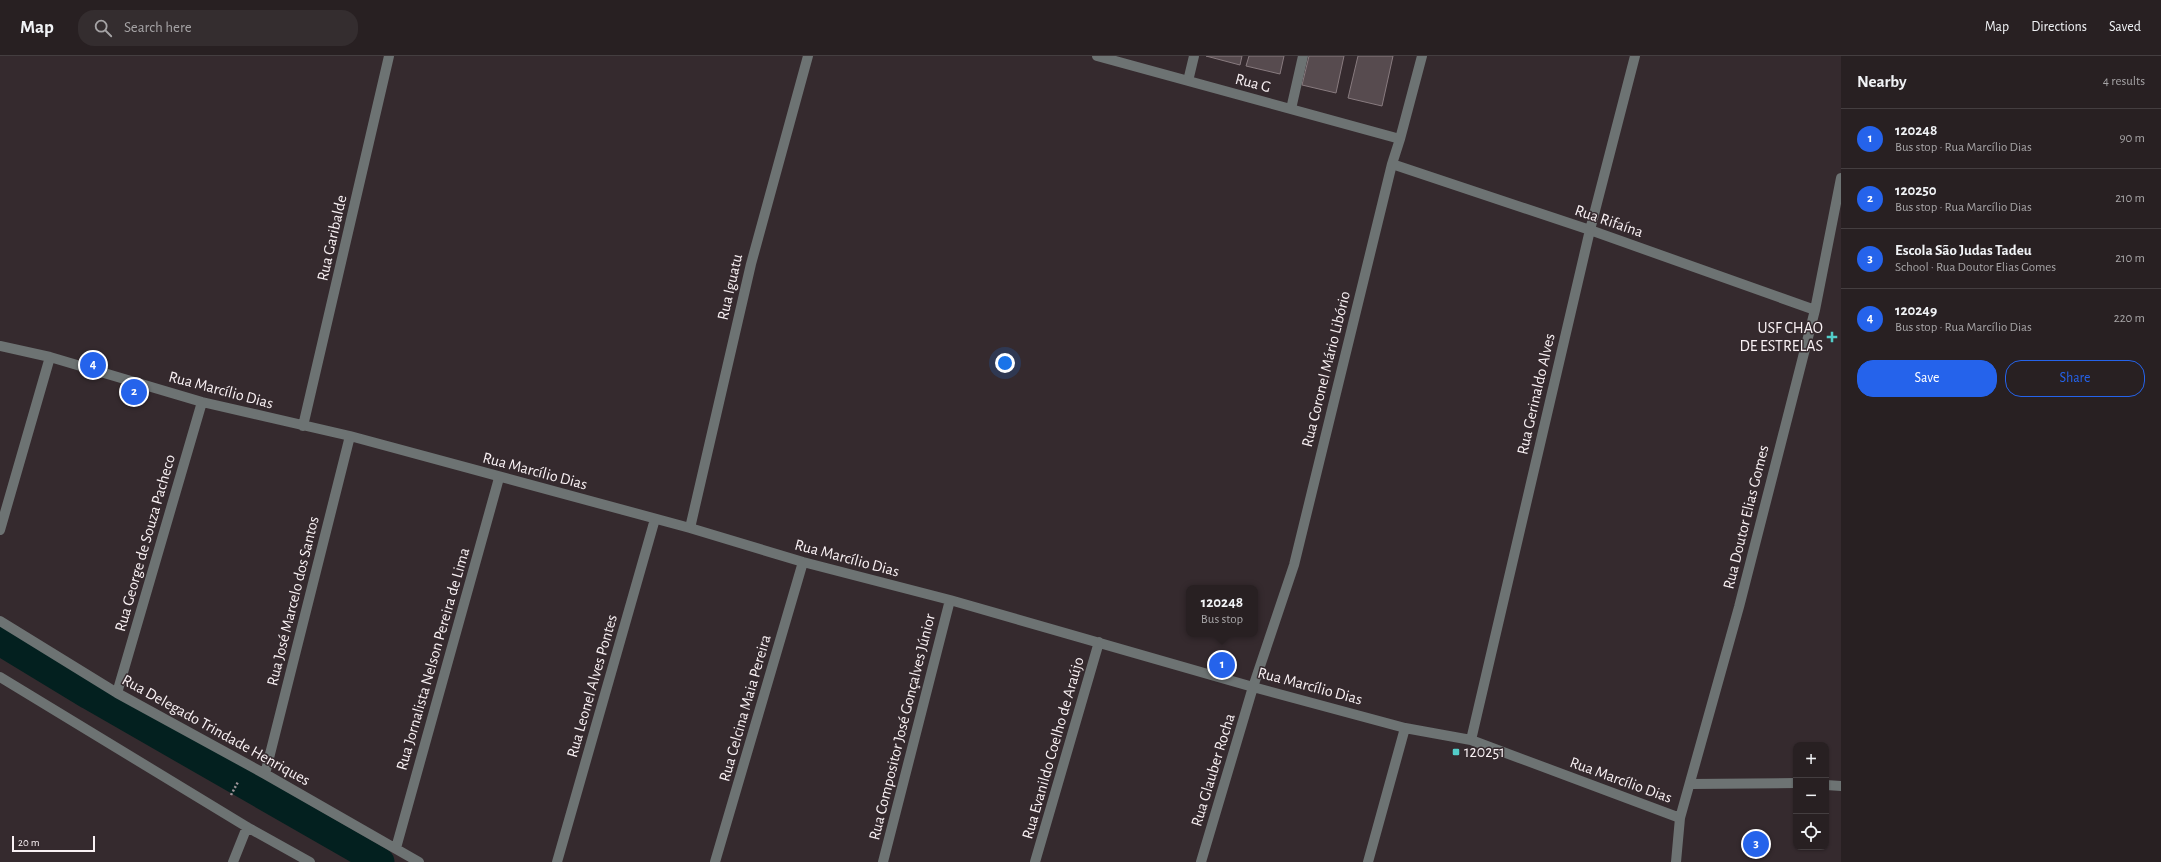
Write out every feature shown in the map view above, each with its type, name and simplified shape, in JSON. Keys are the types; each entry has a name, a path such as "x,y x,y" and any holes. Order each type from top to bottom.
{"street":[{"name":"Rua Garibalde","path":"303,426 390,56"},
{"name":"Rua Iguatu","path":"690,528 751,264 808,56"},
{"name":"Rua G","path":"1097,56 1400,139"},
{"path":"1188,81 1194,56"},
{"path":"1291,109 1303,56"},
{"name":"Rua Coronel Mário Libório","path":"1253,687 1294,565 1392,164 1422,56"},
{"name":"Rua Gerinaldo Alves","path":"1471,740 1590,230 1635,56"},
{"name":"Rua Rifaína","path":"1392,164 1590,230 1815,310"},
{"name":"Rua Doutor Elias Gomes","path":"1676,862 1680,818 1691,784 1815,310 1841,178"},
{"name":"Rua Marcílio Dias","path":"0,346 50,357 202,402 350,436 499,478 690,528 803,562 950,600 1253,687 1405,728 1471,740 1680,818"},
{"path":"0,530 50,357"},
{"name":"Rua George de Souza Pacheco","path":"117,693 202,402"},
{"name":"Rua José Marcelo dos Santos","path":"265,774 350,436"},
{"name":"Rua Jornalista Nelson Pereira de Lima","path":"396,848 499,478"},
{"name":"Rua Leonel Alves Pontes","path":"557,862 655,519"},
{"name":"Rua Celcina Maia Pereira","path":"715,862 803,562"},
{"name":"Rua Compositor José Gonçalves Júnior","path":"883,862 950,600"},
{"name":"Rua Delegado Trindade Henriques","path":"0,621 117,693 265,774 419,862"},
{"name":"Rua Evanildo Coelho de Araújo","path":"1035,862 1099,642"},
{"path":"0,677 247,827 310,862"},
{"name":"Rua Glauber Rocha","path":"1201,862 1253,687"},
{"path":"1368,862 1405,728"},
{"path":"1691,784 1793,783"},
{"path":"1829,785 1841,786"},
{"path":"233,862 247,827"}],"path":[{"path":"230,799 240,776"}],"building":[{"path":"1206,56 1242,56 1240,65"},
{"path":"1249,56 1284,56 1280,74 1246,66"},
{"path":"1309,56 1344,56 1336,93 1302,85"},
{"path":"1358,56 1393,56 1382,106 1348,98"}],"waterway":[{"path":"0,641 89,695 380,862"}],"place":[{"name":"USF CHAO DE ESTRELAS","path":"1832,337"},
{"name":"120249","path":"93,365"},
{"name":"120250","path":"134,392"},
{"name":"120248","path":"1222,665"},
{"name":"120251","path":"1456,752"},
{"name":"Escola São Judas Tadeu","path":"1756,844"}]}
